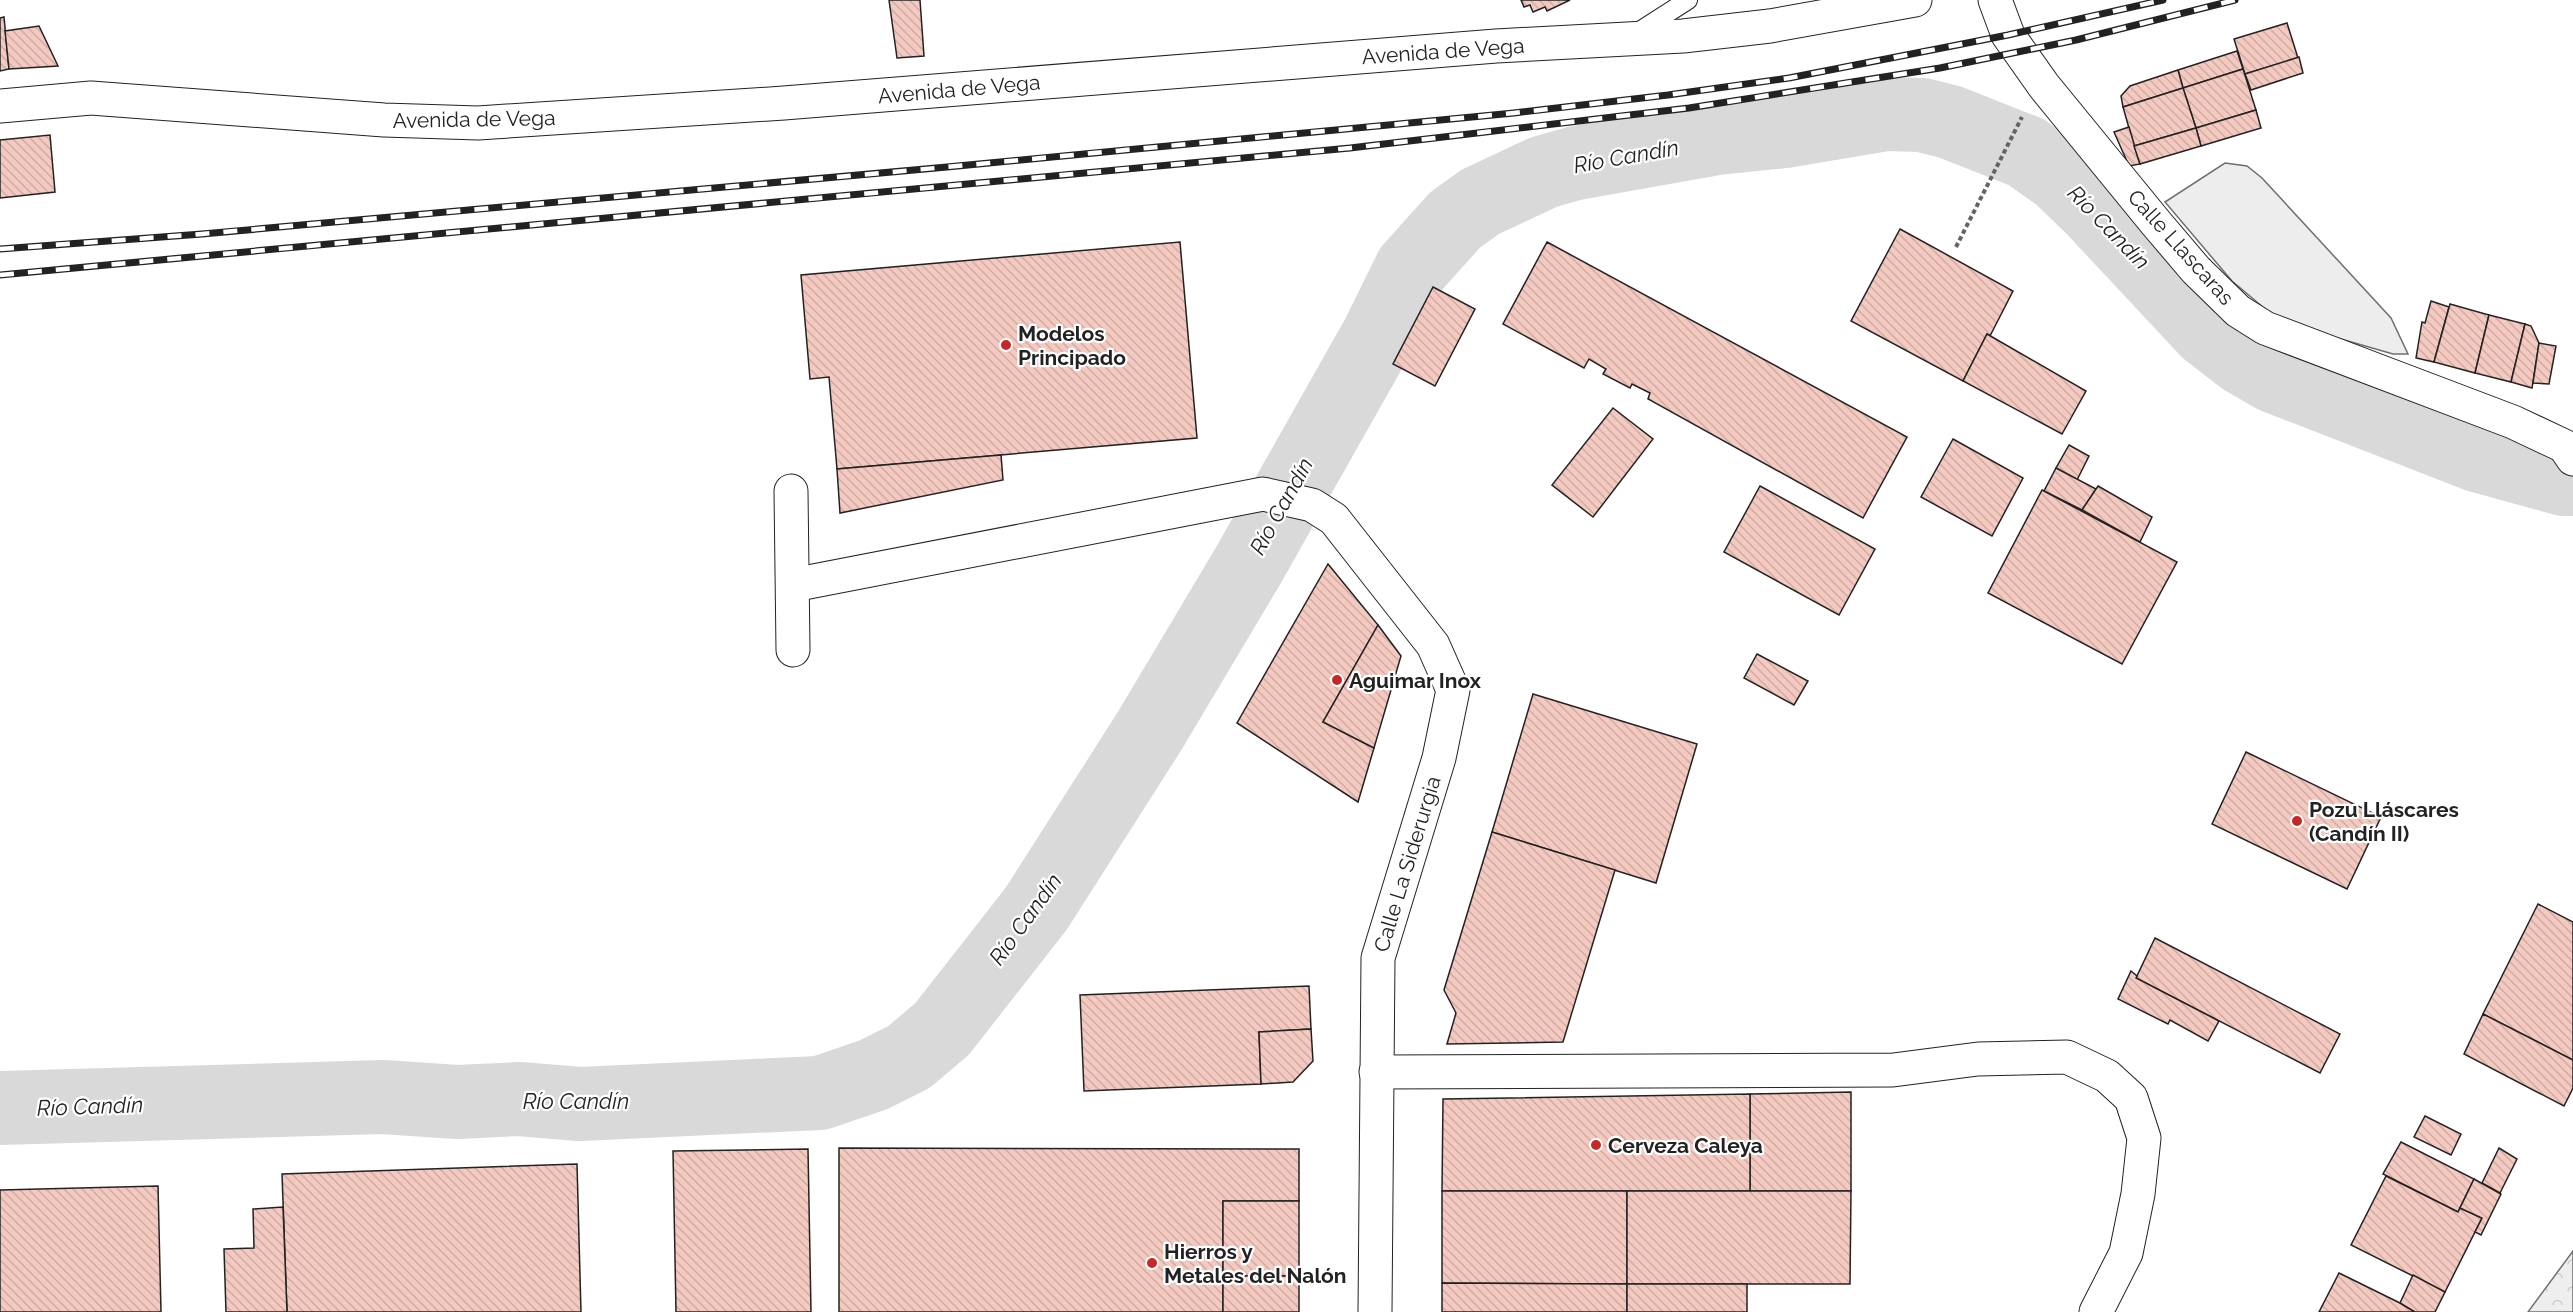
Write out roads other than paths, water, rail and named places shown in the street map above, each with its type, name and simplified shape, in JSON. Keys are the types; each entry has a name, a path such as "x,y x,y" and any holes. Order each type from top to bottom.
{"street":[{"name":"Avenida de Vega","path":"0,105 91,98 384,120 478,123 784,103 1496,46 1683,36 1770,26 1915,0"},
{"name":"Calle Llascaras","path":"1995,0 2008,35 2044,86 2196,270 2238,311 2265,328 2513,422 2568,453"},
{"path":"791,491 793,650"},
{"name":"Calle La Siderurgia","path":"793,585 1263,494 1311,505 1334,519 1434,645 1453,690 1439,758 1378,958 1375,1312"},
{"path":"1376,1072 1893,1070 1978,1059 2067,1057 2107,1076 2131,1098 2144,1138 2138,1194 2126,1253 2097,1312"}],"lane":[{"path":"1629,39 1688,0"}],"waterway":[{"name":"Río Candín","path":"0,1108 383,1097 457,1102 519,1099 580,1104 820,1093 873,1075 909,1057 942,1029 1036,909 1149,732 1248,566 1378,336 1411,269 1455,220 1480,202 1544,172 1576,163 1717,138 1785,131 1886,114 1922,115 1950,122 2026,152 2060,176 2094,209 2208,331 2243,358 2274,376 2477,455 2564,479 2573,479"}],"railway":[{"path":"0,249 202,234 1514,113 1789,78 2008,35 2163,0"},
{"path":"0,275 1350,148 1689,108 1940,68 2076,40 2235,0"}],"place":[{"name":"Modelos Principado","path":"1006,345"},
{"name":"Aguimar Inox","path":"1337,680"},
{"name":"Pozu Lláscares (Candín II)","path":"2297,821"},
{"name":"Cerveza Caleya","path":"1596,1145"},
{"name":"Hierros y Metales del Nalón","path":"1152,1263"}]}
